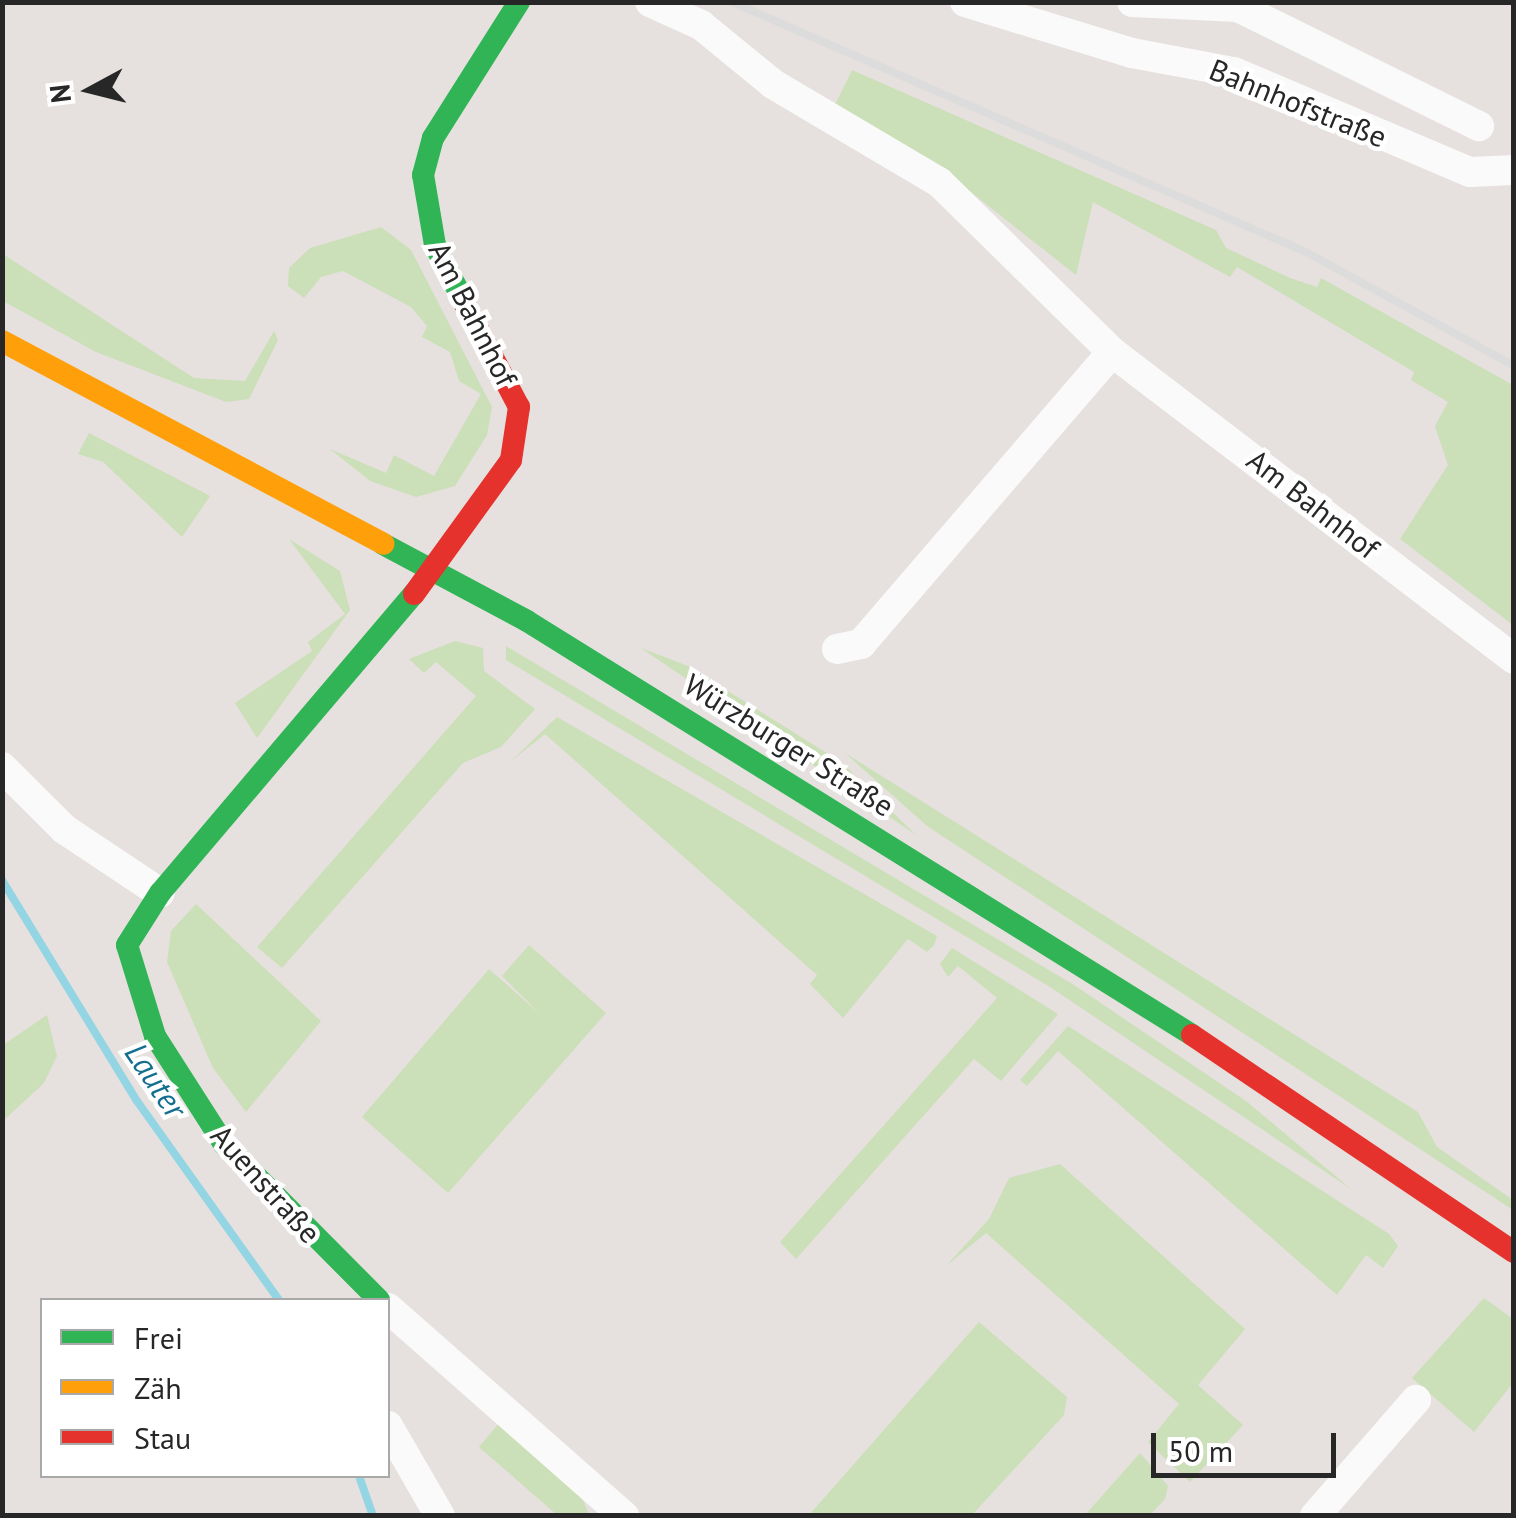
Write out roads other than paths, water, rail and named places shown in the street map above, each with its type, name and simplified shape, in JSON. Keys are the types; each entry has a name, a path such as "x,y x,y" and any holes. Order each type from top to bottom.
{"main road":[{"name":"Am Bahnhof","path":"437,567 492,496 522,418 435,245 423,175 433,138 519,2"},
{"name":"Würzburger Straße","path":"2,341 437,567 1177,1026 1514,1252"},
{"name":"Auenstraße","path":"374,1298 224,1144 155,1036 127,945 160,893 437,567"}],"street":[{"name":"Am Bahnhof","path":"650,2 701,25 773,84 939,182 1112,352 1514,659"},
{"name":"Bahnhofstraße","path":"965,2 1132,53 1234,72 1470,172 1514,170"},
{"path":"1132,2 1240,5 1479,126"},
{"path":"837,649 861,644 1112,352"},
{"path":"2,767 46,814 160,893"},
{"name":"Auenstraße","path":"390,1314 624,1516"},
{"path":"1315,1516 1416,1400"},
{"path":"390,1429 440,1516"}],"waterway":[{"name":"Lauter","path":"2,880 137,1101 278,1298"},
{"name":"Lauter","path":"360,1478 373,1516"}],"railway":[{"path":"732,2 1306,252 1514,366"}]}
